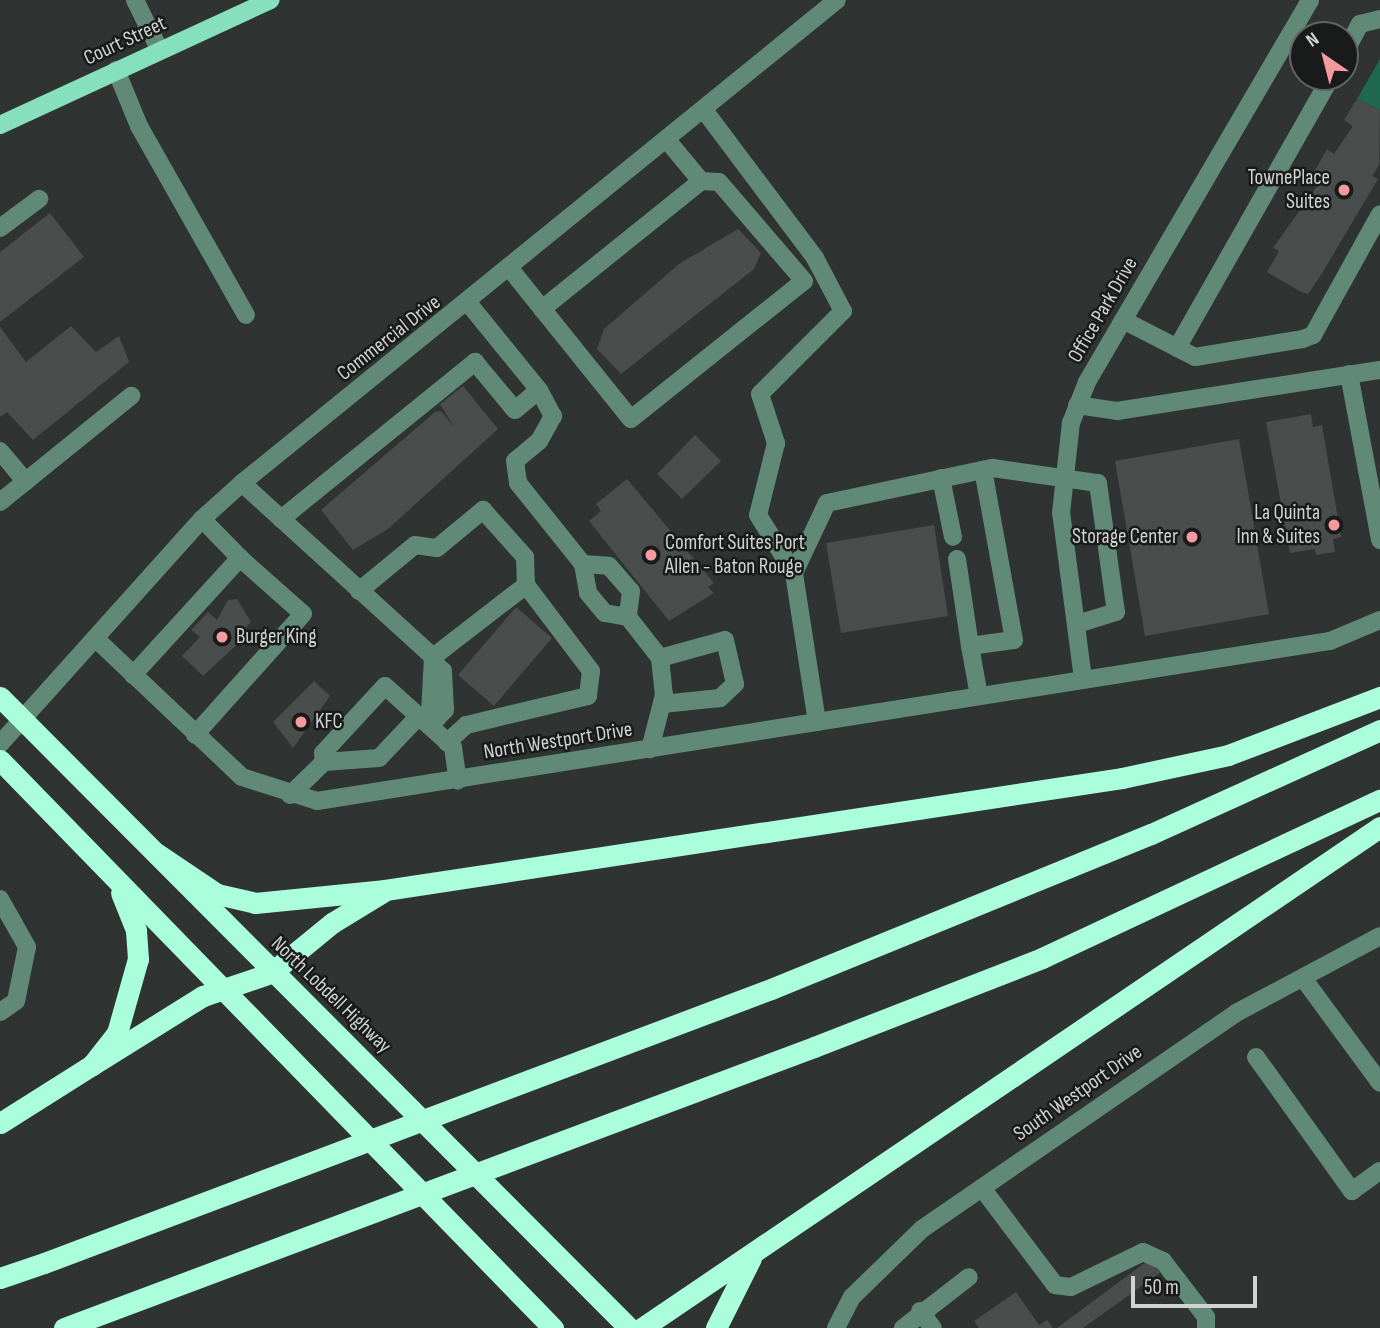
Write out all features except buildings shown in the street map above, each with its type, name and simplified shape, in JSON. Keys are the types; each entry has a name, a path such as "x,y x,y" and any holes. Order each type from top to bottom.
{"highway":[{"name":"North Lobdell Highway","path":"0,697 24,717 271,973 403,1097 629,1328"},
{"path":"156,853 217,894 247,902 385,890 1122,778 1228,755 1380,697"},
{"path":"0,1278 771,989 1151,834 1380,730"},
{"path":"0,760 553,1328"},
{"path":"64,1328 814,1047 1042,958 1380,800"},
{"path":"642,1328 751,1257 1380,827"},
{"path":"92,1065 117,1034 135,987 136,930 116,881"},
{"path":"0,1123 203,996 271,973 332,923 385,890"},
{"path":"716,1328 751,1257"}],"main road":[{"name":"Court Street","path":"0,125 159,49 270,0"}],"street":[{"path":"135,0 159,49"},
{"name":"Commercial Drive","path":"0,744 202,519 242,483 511,270 837,0"},
{"name":"Office Park Drive","path":"1302,21 1310,0"},
{"path":"1359,26 1380,19"},
{"name":"Office Park Drive","path":"1083,679 1061,513 1062,473 1077,405 1123,320 1289,46"},
{"path":"116,70 139,126 246,316"},
{"path":"1177,348 1323,91"},
{"path":"704,110 815,258 843,311 760,394 776,443 758,515 794,573 817,722"},
{"path":"667,140 701,181"},
{"path":"511,270 542,309 631,419 804,281 719,182 701,181 542,309"},
{"path":"0,228 39,199"},
{"path":"1123,320 1195,357 1313,335 1380,214"},
{"path":"469,304 539,390 553,416 539,441 515,461 518,483 583,564 588,593 605,613 628,617 660,658 662,704 650,749"},
{"path":"281,519 475,362 515,410 539,390"},
{"path":"1077,405 1117,411 1380,370"},
{"path":"1349,374 1380,541"},
{"path":"0,502 131,396"},
{"path":"0,451 26,482"},
{"path":"794,573 827,503 983,470 1062,473 1098,483 1116,612 1077,624"},
{"path":"970,646 1014,640 983,470"},
{"path":"941,478 953,537"},
{"path":"242,483 433,660"},
{"path":"324,762 323,753 385,686 417,718 440,731 587,696 591,671 526,585 525,557 483,510 437,548 415,545 359,591"},
{"path":"195,735 303,614 240,558 202,519"},
{"path":"133,675 240,558"},
{"path":"957,559 979,696"},
{"path":"583,564 610,566 631,592 628,617"},
{"path":"458,781 430,700 433,660 526,585"},
{"name":"North Westport Drive","path":"96,639 242,777 290,795 317,801 458,781 1331,641 1380,620"},
{"path":"660,658 725,640 735,684 720,698 662,704"},
{"path":"290,795 324,762 379,758 417,718"},
{"path":"0,899 27,947 16,1002 0,1012"},
{"name":"South Westport Drive","path":"836,1328 852,1297 877,1270 982,1188 1236,1013 1380,936"},
{"path":"1303,978 1379,1086"},
{"path":"1256,1057 1352,1191 1380,1171"},
{"path":"982,1188 1055,1285 1071,1287 1143,1252 1163,1261 1206,1317 1206,1328"},
{"path":"903,1328 920,1311 969,1277"},
{"path":"920,1311 933,1328"}],"green space":[{"path":"1380,59 1380,110 1357,99"}],"place":[{"name":"TownePlace Suites","path":"1344,190"},
{"name":"La Quinta Inn & Suites","path":"1334,525"},
{"name":"Storage Center","path":"1192,537"},
{"name":"Comfort Suites Port Allen - Baton Rouge","path":"651,555"},
{"name":"Burger King","path":"222,637"},
{"name":"KFC","path":"301,722"}]}
